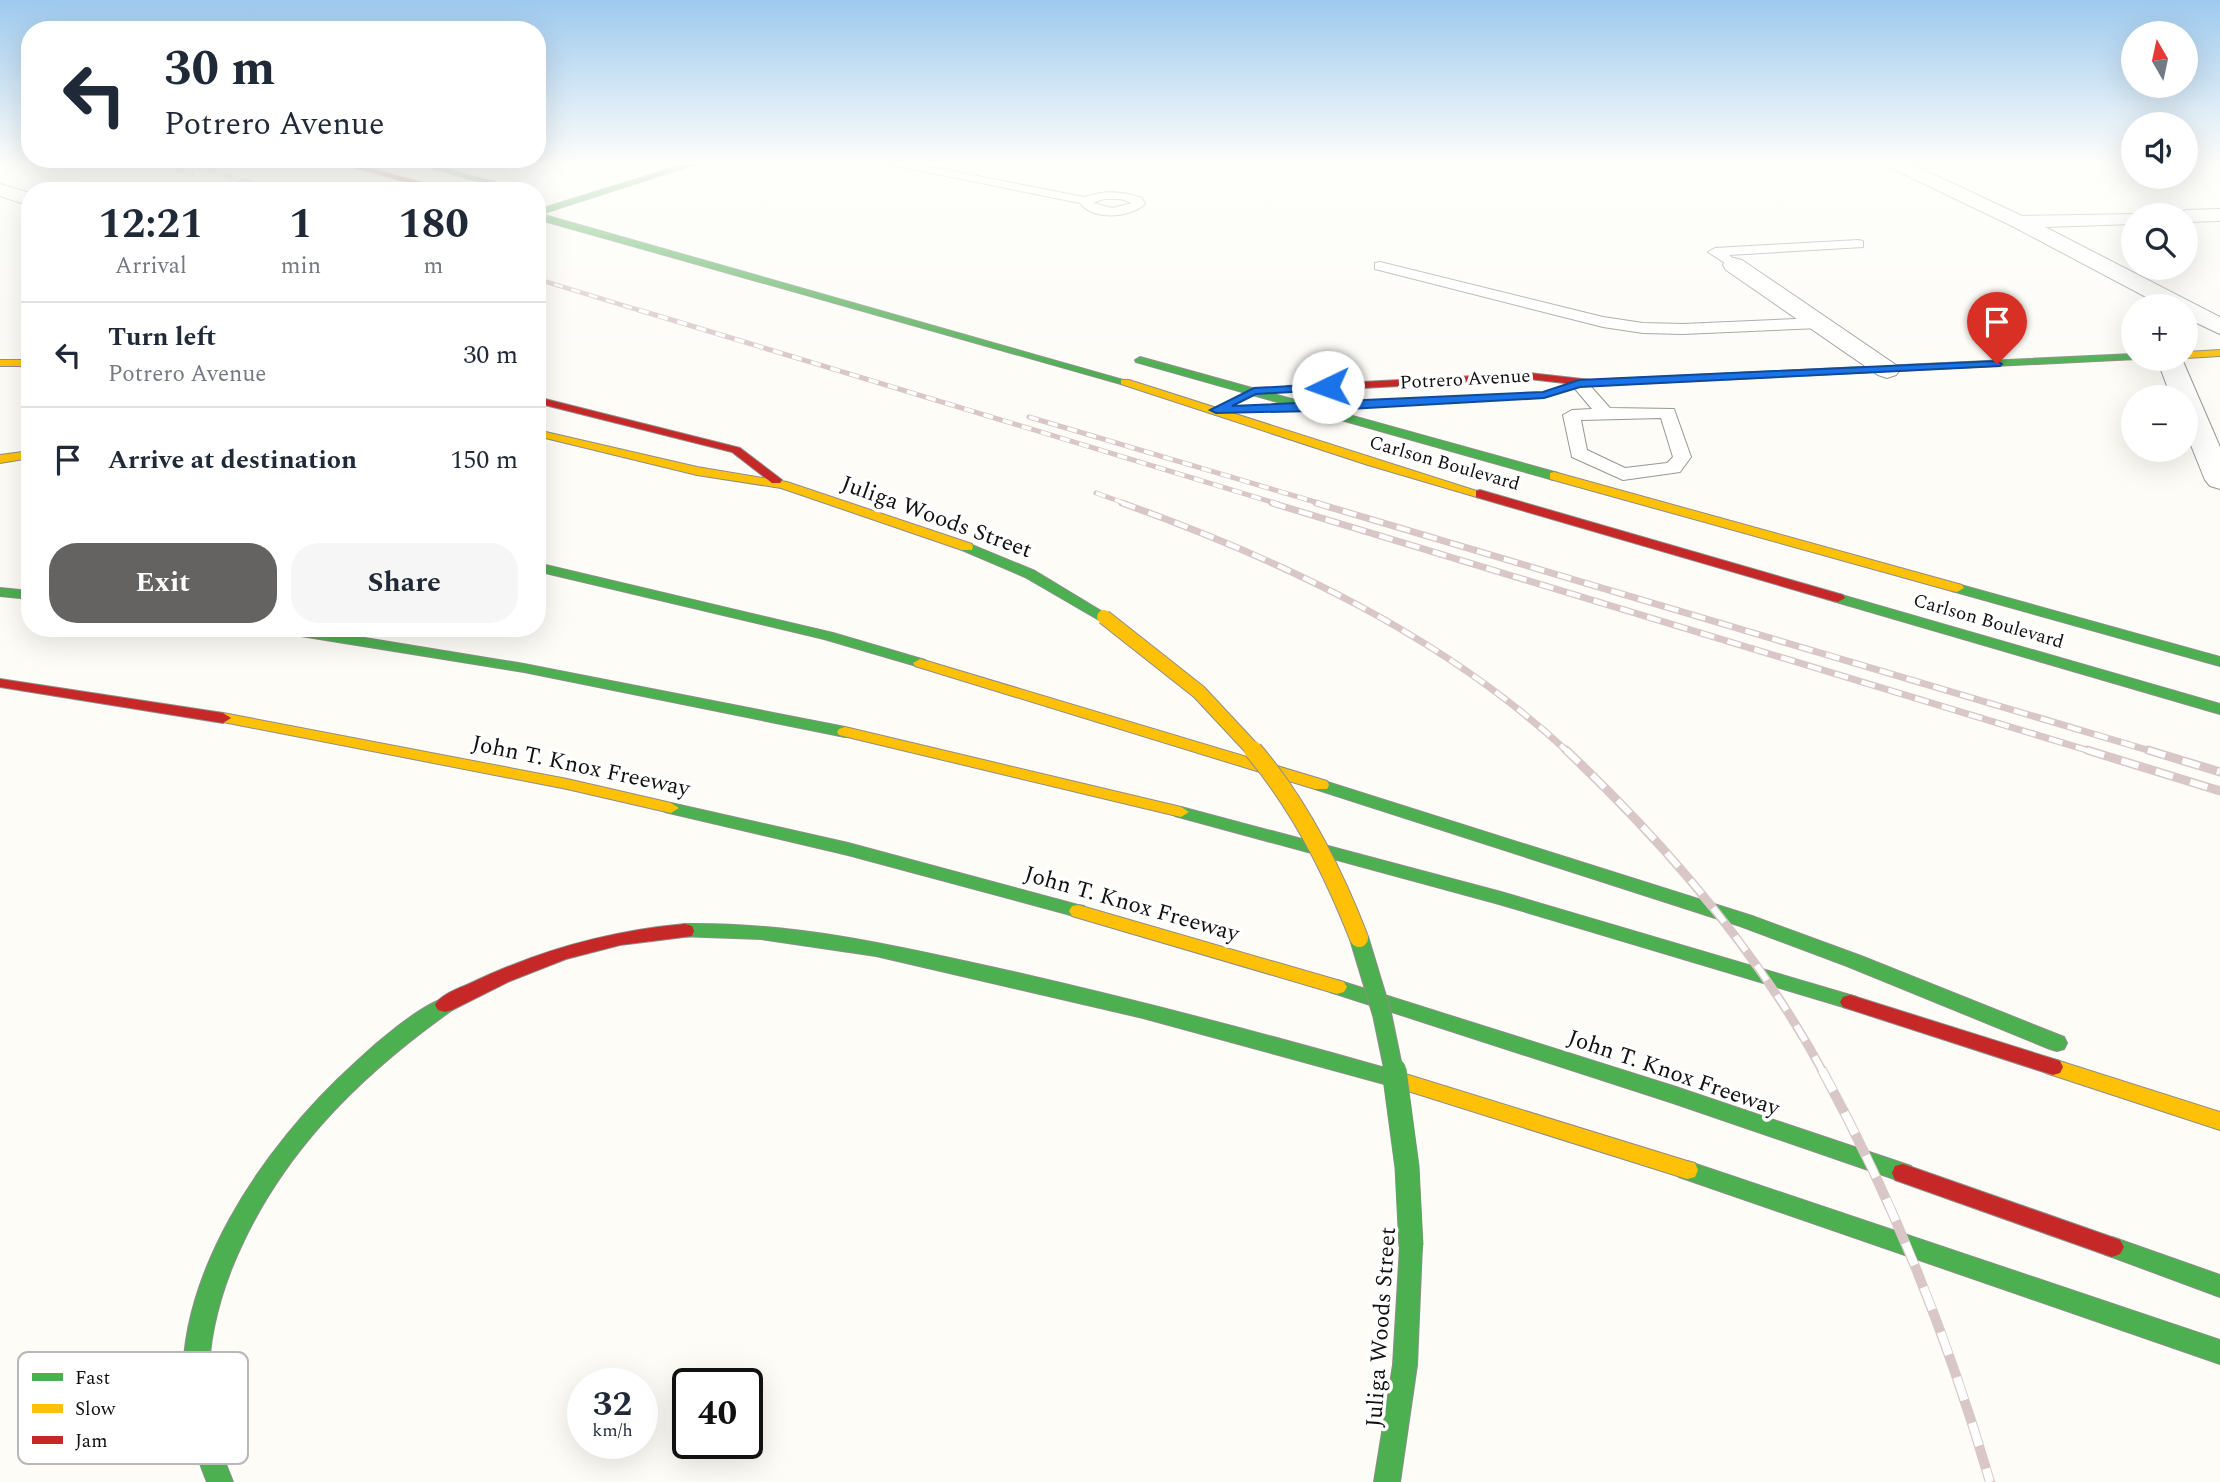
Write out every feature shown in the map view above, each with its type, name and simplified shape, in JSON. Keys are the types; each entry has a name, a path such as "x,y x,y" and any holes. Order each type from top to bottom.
{"main road":[{"name":"Carlson Boulevard","path":"593,231 1216,410 1372,463 2220,709"},
{"path":"2198,354 2220,353"},
{"name":"Carlson Boulevard","path":"1120,355 2220,662"},
{"name":"Potrero Avenue","path":"1216,410 1254,391 1529,376 1579,384 2121,358"},
{"path":"0,363 21,363"},
{"name":"Potrero Avenue","path":"1544,395 1579,384"},
{"name":"Juliga Woods Street","path":"546,402 736,450 783,485"},
{"path":"1216,410 1362,405"},
{"name":"Juliga Woods Street","path":"546,435 697,471 783,485 970,548 1055,587 1104,617 1171,666 1219,710 1264,762 1324,856 1355,926 1387,1030 1407,1152 1411,1246 1403,1377 1387,1482"},
{"path":"0,459 21,456"},
{"path":"546,569 828,636 1293,775 1746,921 1854,961 2068,1048"},
{"path":"0,592 21,594"},
{"path":"333,637 484,661 777,718 986,764 1231,824 1465,886 1735,966 2220,1121"},
{"name":"John T. Knox Freeway","path":"0,684 199,713 497,769 810,840 1045,901 1308,977 1609,1073 2220,1286"},
{"path":"200,1352 202,1329 217,1275 240,1219 270,1168 293,1137 347,1077 397,1037 498,976 549,956 648,933 744,932 807,939 1006,978 1198,1024 1413,1084 1645,1156 2220,1352"},
{"path":"2157,1083 2220,1108"},
{"path":"212,1464 220,1482"}],"street":[{"path":"2036,231 2157,294"},
{"path":"1734,265 1887,370"},
{"path":"2198,315 2220,327"},
{"path":"2198,428 2219,475"}],"lane":[{"path":"1734,265 1715,252 1858,244"},
{"path":"1380,265 1603,322 1643,328 1683,329 1820,323"},
{"path":"1579,384 1605,413"},
{"path":"1605,413 1668,413 1682,457 1673,468 1623,474 1578,453 1572,415 1605,413"},
{"path":"1608,493 1623,474"}],"railway":[{"path":"546,282 645,312"},
{"path":"639,310 1278,504"},
{"path":"1029,417 1322,504"},
{"path":"1096,493 1127,504"},
{"path":"1122,503 1241,550 1358,605 1468,672 1519,710 1568,752"},
{"path":"1272,503 2093,752"},
{"path":"1316,503 2154,752"},
{"path":"1566,750 1639,823 1707,900 1769,983 1823,1072"},
{"path":"2087,750 2220,791"},
{"path":"2148,750 2220,772"},
{"path":"1822,1070 1896,1220 1956,1375 1990,1482"}],"traffic: fast":[{"path":"591,231 1125,382"},
{"path":"1591,383 2121,358"},
{"path":"1140,360 1554,476"},
{"path":"967,547 1030,574 1104,617"},
{"path":"546,569 828,636 920,663"},
{"path":"1957,588 2220,662"},
{"path":"0,592 21,594"},
{"path":"1838,598 2220,709"},
{"path":"332,637 524,668 845,732"},
{"path":"1321,785 1746,921 1854,961 2057,1043"},
{"path":"671,808 848,849 1078,911"},
{"path":"1181,812 1501,898 1850,1002"},
{"path":"685,931 761,932 876,949 1143,1011 1399,1080"},
{"path":"1359,938 1382,1014 1397,1090 1407,1167 1411,1246"},
{"path":"1337,987 1676,1095 1903,1173"},
{"path":"198,1352 206,1310 232,1238 253,1198 278,1160 306,1124 371,1060 445,1005"},
{"path":"1687,1170 2220,1352"},
{"path":"1387,1482 1405,1365 1411,1246"},
{"path":"2112,1247 2220,1286"},
{"path":"214,1464 220,1482"}],"traffic: slow":[{"path":"2198,354 2220,353"},
{"path":"0,363 21,363"},
{"path":"1125,382 1372,463 1480,494"},
{"path":"546,435 697,471 783,485 967,547"},
{"path":"0,459 21,456"},
{"path":"1554,476 1957,588"},
{"path":"1104,617 1199,692 1257,755 1282,789 1326,862 1359,938"},
{"path":"920,663 1321,785"},
{"path":"223,718 567,784 671,808"},
{"path":"845,732 1181,812"},
{"path":"1078,911 1337,987"},
{"path":"2053,1067 2220,1121"},
{"path":"1399,1080 1687,1170"}],"traffic: jam":[{"path":"1287,389 1529,376 1591,383"},
{"path":"546,402 736,450 776,480"},
{"path":"1480,494 1838,598"},
{"path":"0,683 223,718"},
{"path":"445,1005 503,976 560,954 620,939 685,931"},
{"path":"1850,1002 2053,1067"},
{"path":"1903,1173 2112,1247"}],"route":[{"path":"1328,387 1254,391 1216,410 1314,408 1544,395 1579,384 1997,364"}]}
